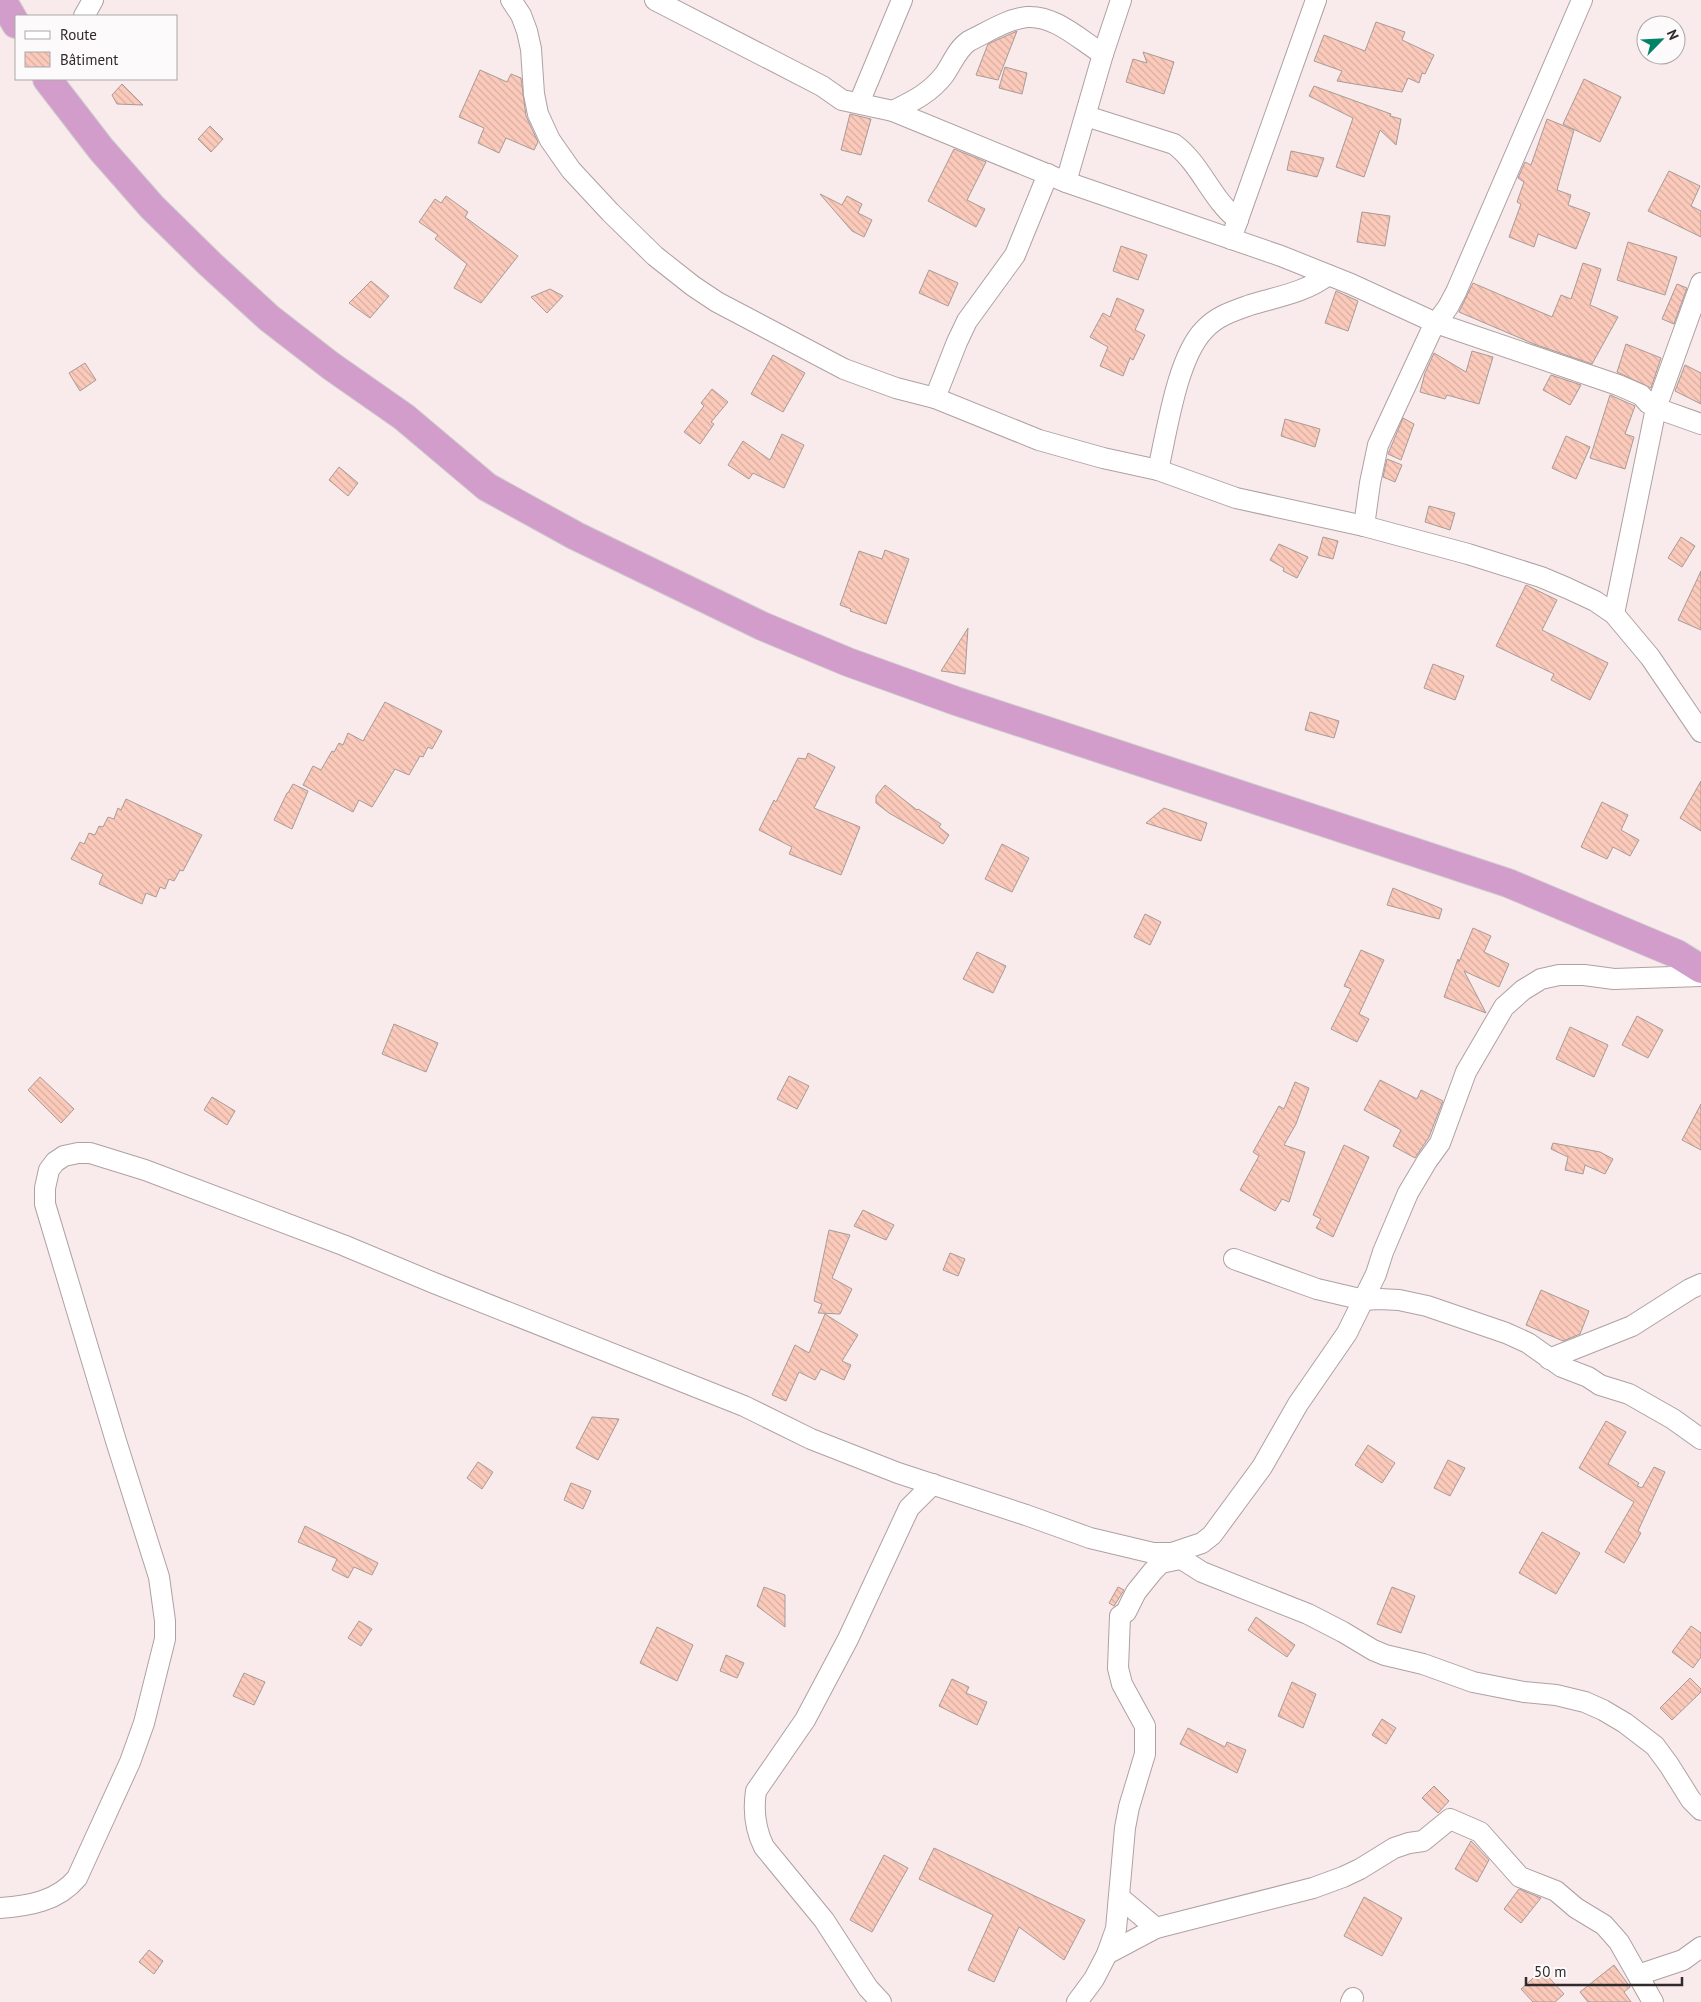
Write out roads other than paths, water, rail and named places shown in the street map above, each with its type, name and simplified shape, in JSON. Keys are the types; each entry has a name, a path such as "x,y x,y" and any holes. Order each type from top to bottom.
{"highway":[{"path":"2,0 15,22"},
{"path":"50,81 101,148 152,207 269,318 404,418 487,487 576,536 762,626 848,662 1047,732 1508,883 1676,954 1701,969"}],"street":[{"path":"84,15 92,0"},
{"path":"511,0 521,15 527,31 531,49 534,94 538,114 550,140 571,170 655,256 717,302 844,369 896,388 935,398 1039,440 1103,458 1158,470 1236,498 1364,526 1468,554 1541,577 1595,601 1614,614 1650,658 1701,732"},
{"path":"655,0 822,86 834,96 849,102 893,111 1066,182 1234,229 1328,275 1436,323 1618,385 1641,395 1656,408 1701,424"},
{"path":"859,103 902,0"},
{"path":"1066,182 1103,54 1121,0"},
{"path":"1234,229 1316,0"},
{"path":"1364,526 1378,445 1412,369 1436,323 1456,292 1582,0"},
{"path":"893,111 924,95 934,87 963,45 1013,20 1026,17 1042,18 1059,25 1103,54"},
{"path":"1086,116 1174,144 1183,151 1222,205 1234,229"},
{"path":"935,398 967,321 1015,255 1048,174"},
{"path":"1158,470 1179,378 1189,352 1204,329 1228,312 1320,282 1328,275"},
{"path":"1614,614 1656,408 1701,283"},
{"path":"1076,2002 1094,1979 1107,1954 1116,1929 1125,1828 1129,1807 1145,1754 1147,1737 1145,1726 1122,1684 1118,1668 1120,1616 1126,1612 1136,1592 1153,1570 1161,1563 1202,1544 1212,1535 1262,1467 1298,1404 1347,1333 1364,1300 1408,1193 1440,1143 1466,1072 1504,1007 1522,990 1542,979 1559,975 1584,975 1614,979 1701,976"},
{"path":"0,1908 24,1906 56,1896 68,1889 77,1878 132,1754 154,1686 164,1639 164,1600 159,1576 116,1442 45,1204 45,1188 49,1170 55,1162 64,1156 78,1153 90,1154 145,1170 343,1245 744,1406 811,1439 898,1473 1090,1538 1153,1553 1176,1556 1202,1572 1308,1614 1385,1655 1423,1664 1473,1682 1524,1692 1570,1698 1603,1710 1625,1723 1655,1746 1669,1764 1691,1800 1701,1810"},
{"path":"1234,1258 1317,1289 1364,1300 1399,1300 1448,1313 1506,1333 1528,1343 1562,1367 1588,1377 1600,1385 1629,1394 1701,1439"},
{"path":"1549,1359 1632,1326 1701,1284"},
{"path":"881,2002 868,1988 824,1920 764,1847 757,1833 754,1801 756,1791 805,1720 848,1638 909,1508 933,1484"},
{"path":"1107,1954 1156,1928 1313,1888 1343,1877 1394,1848 1423,1841 1450,1819 1480,1832 1520,1877 1556,1891 1576,1908 1604,1925 1618,1942 1653,2002"},
{"path":"1119,1898 1156,1928"},
{"path":"1638,1975 1683,1960 1701,1947"}]}
